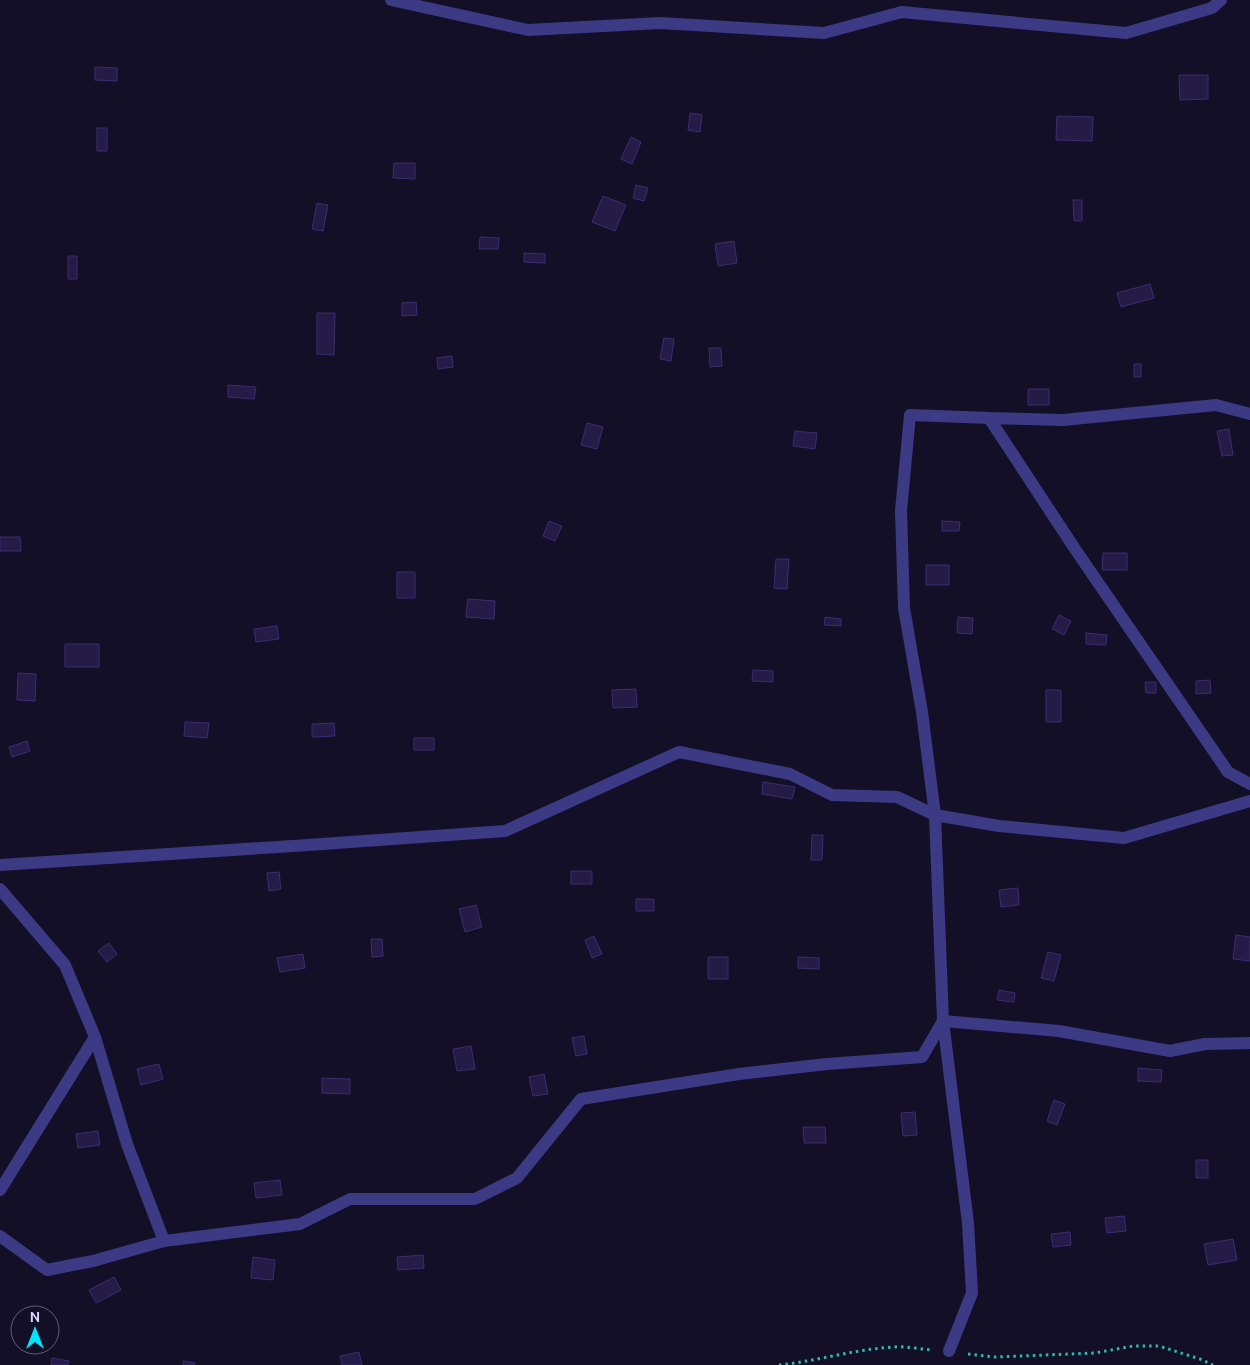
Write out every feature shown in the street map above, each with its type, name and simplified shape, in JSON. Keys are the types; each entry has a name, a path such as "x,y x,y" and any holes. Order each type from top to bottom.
{"street":[{"path":"391,0 528,30 660,23 824,33 902,12 1126,33 1212,8 1220,0"},
{"path":"949,1352 972,1293 968,1223 943,1021 935,815 922,712 904,608 901,511 910,416 1063,420 1216,405 1250,414"},
{"path":"989,418 1081,557 1228,772 1250,784"},
{"path":"0,865 505,831 679,752 790,774 832,795 898,797 935,815 999,826 1124,838 1250,801"},
{"path":"0,889 65,964 95,1037 127,1144 164,1241"},
{"path":"943,1021 1059,1031 1170,1051 1205,1044 1250,1043"},
{"path":"0,1236 47,1270 93,1261 164,1241 300,1224 350,1198 475,1199 517,1178 581,1099 739,1074 827,1064 922,1057 943,1021"},
{"path":"0,1190 95,1037"}],"path":[{"path":"780,1365 895,1346 996,1357 1095,1353 1133,1346 1159,1346 1213,1365"}],"building":[{"path":"95,67 117,68 117,81 95,80"},
{"path":"1179,75 1208,75 1208,99 1180,100"},
{"path":"690,113 702,115 700,132 688,130"},
{"path":"1057,116 1093,117 1092,141 1056,140"},
{"path":"97,128 107,128 107,151 97,151"},
{"path":"631,137 641,142 632,164 621,159"},
{"path":"394,163 415,163 415,179 393,178"},
{"path":"636,185 648,188 644,201 633,198"},
{"path":"603,196 626,205 615,231 592,222"},
{"path":"1073,200 1082,200 1082,221 1074,221"},
{"path":"317,203 328,205 323,231 312,229"},
{"path":"480,237 499,238 498,249 479,249"},
{"path":"734,241 737,263 718,266 715,244"},
{"path":"524,253 545,254 545,263 524,262"},
{"path":"68,256 77,256 77,279 68,279"},
{"path":"1150,284 1154,298 1121,307 1117,293"},
{"path":"416,302 417,315 402,316 402,303"},
{"path":"317,313 335,313 334,355 317,354"},
{"path":"664,338 674,339 671,361 660,359"},
{"path":"709,348 721,348 722,366 710,367"},
{"path":"452,356 453,367 438,369 437,358"},
{"path":"1134,364 1141,364 1141,377 1134,377"},
{"path":"228,385 256,387 254,399 228,397"},
{"path":"1028,389 1049,389 1049,405 1028,405"},
{"path":"587,423 603,427 597,449 581,445"},
{"path":"1229,429 1233,455 1222,456 1217,431"},
{"path":"795,431 817,433 815,449 793,446"},
{"path":"549,521 562,526 555,541 543,536"},
{"path":"942,521 960,522 959,531 942,531"},
{"path":"0,537 20,537 21,551 0,551"},
{"path":"1103,553 1127,553 1127,570 1102,570"},
{"path":"776,559 789,559 787,589 774,588"},
{"path":"926,565 949,565 949,585 926,585"},
{"path":"397,572 415,572 415,598 397,598"},
{"path":"468,599 495,601 494,619 466,617"},
{"path":"1059,615 1071,621 1064,635 1052,629"},
{"path":"825,617 841,619 841,626 824,625"},
{"path":"958,617 973,618 972,634 957,633"},
{"path":"277,626 279,639 256,642 254,629"},
{"path":"1086,633 1107,635 1106,645 1086,644"},
{"path":"65,644 99,644 99,667 65,667"},
{"path":"753,670 773,671 773,682 752,681"},
{"path":"18,673 36,674 35,701 17,700"},
{"path":"1210,680 1211,693 1196,694 1196,681"},
{"path":"1145,682 1156,682 1156,693 1146,693"},
{"path":"636,689 637,707 613,708 612,690"},
{"path":"1046,690 1061,690 1061,722 1046,722"},
{"path":"185,722 209,723 207,738 184,736"},
{"path":"334,723 335,736 312,737 312,724"},
{"path":"414,738 434,738 434,750 414,750"},
{"path":"27,741 30,751 12,757 9,747"},
{"path":"763,782 795,787 792,799 762,794"},
{"path":"812,835 823,835 822,860 811,860"},
{"path":"571,871 592,871 592,884 571,884"},
{"path":"279,872 281,889 269,891 267,873"},
{"path":"1018,888 1019,905 1001,907 999,890"},
{"path":"636,899 654,899 654,911 636,911"},
{"path":"476,905 482,927 465,932 459,909"},
{"path":"1236,935 1250,937 1250,961 1233,959"},
{"path":"594,936 602,954 592,958 585,940"},
{"path":"371,939 382,939 383,956 372,957"},
{"path":"109,943 117,954 107,962 98,951"},
{"path":"1048,952 1061,955 1054,981 1041,978"},
{"path":"303,954 305,968 280,972 277,958"},
{"path":"708,957 728,957 728,979 708,979"},
{"path":"798,957 819,958 819,969 798,968"},
{"path":"999,990 1015,993 1014,1002 997,1000"},
{"path":"584,1036 587,1054 576,1056 572,1038"},
{"path":"471,1046 475,1069 457,1071 453,1049"},
{"path":"159,1064 163,1079 141,1085 137,1069"},
{"path":"1138,1068 1162,1070 1161,1082 1138,1081"},
{"path":"544,1074 548,1094 533,1096 529,1077"},
{"path":"322,1078 350,1079 350,1094 322,1093"},
{"path":"1054,1100 1065,1104 1057,1125 1047,1121"},
{"path":"915,1112 917,1135 903,1136 901,1113"},
{"path":"803,1127 825,1127 826,1143 804,1143"},
{"path":"98,1131 100,1145 78,1148 76,1134"},
{"path":"1196,1160 1208,1160 1208,1178 1196,1178"},
{"path":"280,1180 282,1195 256,1198 254,1183"},
{"path":"1124,1216 1126,1231 1107,1233 1105,1218"},
{"path":"1070,1232 1071,1245 1053,1247 1051,1234"},
{"path":"1233,1239 1237,1260 1208,1265 1204,1244"},
{"path":"423,1255 424,1268 398,1270 397,1257"},
{"path":"253,1257 275,1260 273,1280 251,1278"},
{"path":"114,1277 121,1290 96,1303 89,1290"},
{"path":"359,1352 362,1365 342,1365 340,1356"},
{"path":"52,1358 69,1361 68,1365 51,1365"},
{"path":"183,1361 195,1363 194,1365 183,1365"}]}
